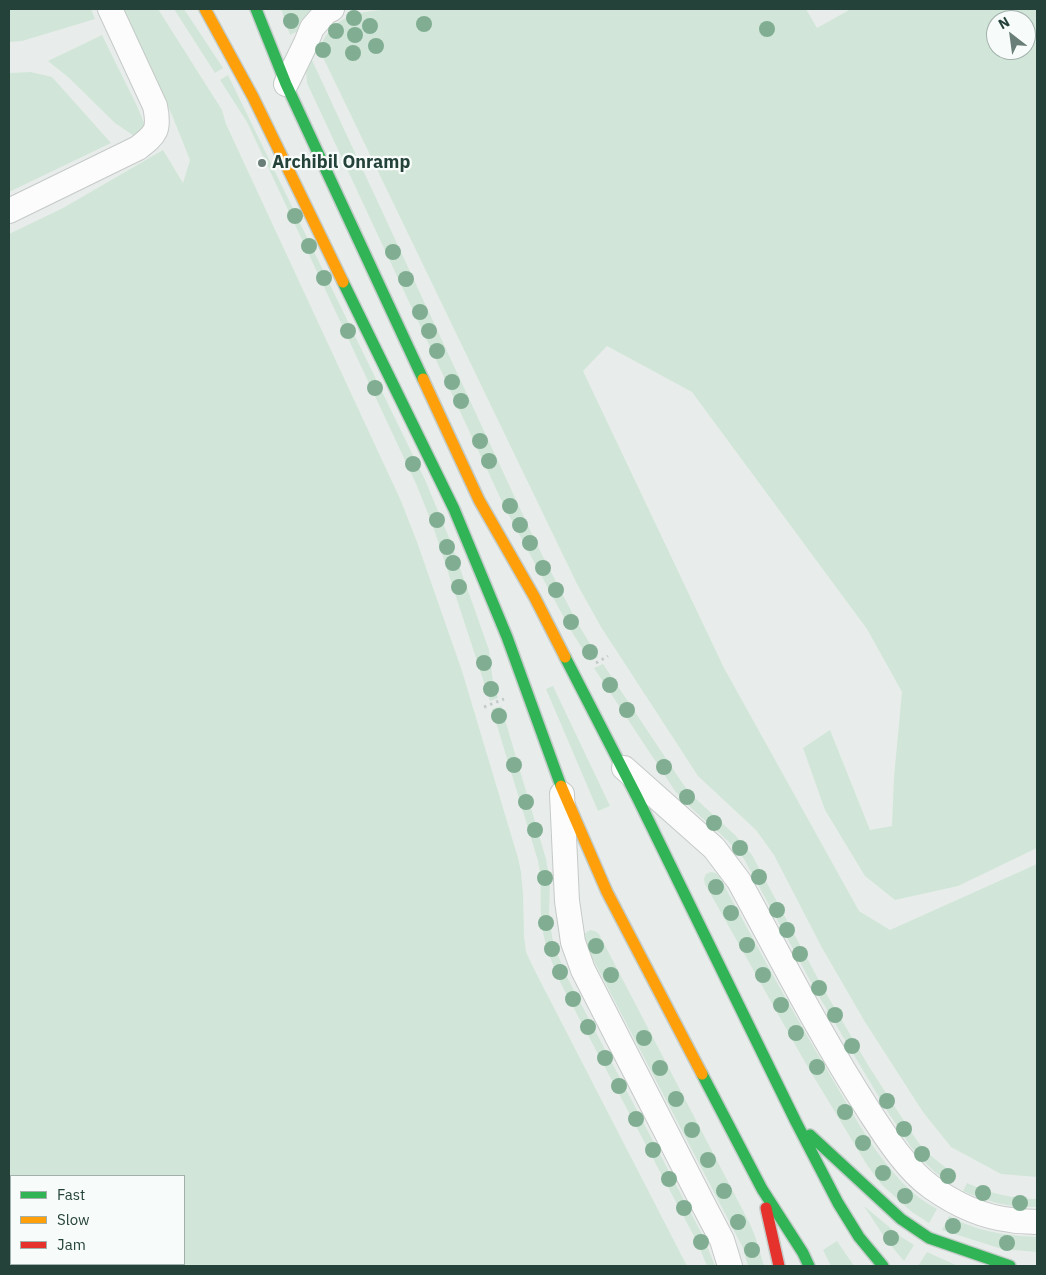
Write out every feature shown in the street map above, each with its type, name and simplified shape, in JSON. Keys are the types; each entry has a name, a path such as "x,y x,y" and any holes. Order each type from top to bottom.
{"main road":[{"path":"205,9 253,97 454,509 508,637 561,787 607,892 762,1190 809,1266"},
{"path":"256,9 286,84 479,500 535,598 838,1203 859,1237 883,1266"},
{"path":"796,1122 901,1219 929,1238 1010,1266"},
{"path":"762,1190 779,1266"}],"street":[{"path":"9,211 138,148 152,137 159,121 155,106 110,9"},
{"path":"286,84 312,28 326,12 332,9"},
{"path":"619,764 714,848 726,862 739,881 850,1082 913,1171 930,1186 979,1213 1011,1220 1037,1222"},
{"path":"561,787 566,901 573,942 583,970 722,1240 730,1266"}],"green space":[{"path":"9,9 91,9 95,19 22,41 9,42"},
{"path":"121,9 158,9 222,110 226,124 401,501 462,671 518,858 523,894 526,952 687,1266 9,1266 9,234 63,208 163,150 183,183 190,160 172,115"},
{"path":"174,9 184,9 223,68 215,73"},
{"path":"281,9 320,9 302,29 290,35"},
{"path":"397,9 806,9 817,28 851,9 1037,9 1037,848 958,886 895,900 865,876 825,810 803,748 830,730 870,830 892,826 894,777 902,692 867,629 692,392 607,346 583,371 724,668 859,911 890,930 1037,864 1037,1177 1001,1174 951,1147 923,1112 865,1022 821,946 774,855 756,830 698,776 601,627 577,584 319,49 325,37 341,21 351,16 373,11"},
{"path":"102,35 145,125 137,138 115,123 68,77 48,61"},
{"path":"311,58 536,543 578,624 598,657 590,661 570,629 505,508 307,83 306,69"},
{"path":"31,72 52,77 111,143 9,192 9,73"},
{"path":"228,75 426,482 450,540 489,650 493,682 498,698 490,701 433,526 417,486 247,122 220,80"},
{"path":"603,664 683,784 696,799 735,835 752,855 823,988 868,1065 918,1142 930,1155 956,1176 951,1184 923,1161 911,1147 886,1109 817,993 744,859 728,841 675,791 594,668"},
{"path":"553,686 610,806 598,811 546,689"},
{"path":"501,706 546,859 550,883 549,915 554,946 568,979 704,1238 715,1266 707,1266 697,1242 560,982 550,958 542,924 538,861 492,709"},
{"path":"711,872 719,876 801,1025 874,1148 907,1187 937,1209 929,1223 912,1212 882,1185 867,1165 806,1064 705,884 706,874"},
{"path":"590,930 599,934 750,1224 764,1266 748,1266 743,1248 584,942 584,935"},
{"path":"967,1183 1001,1195 1037,1199 1037,1207 999,1204 981,1198 963,1191"},
{"path":"864,1206 900,1236 914,1245 904,1261 887,1241"},
{"path":"949,1216 970,1226 992,1232 1037,1237 1037,1252 1002,1249 942,1230"},
{"path":"837,1241 854,1266 831,1266 823,1250"},
{"path":"927,1252 958,1266 918,1266"}],"traffic: fast":[{"path":"256,9 286,84 423,379"},
{"path":"343,282 454,509 507,637 561,786"},
{"path":"565,657 637,797 796,1122 838,1203 859,1237 883,1266"},
{"path":"702,1074 762,1189 803,1253 809,1266"},
{"path":"810,1135 901,1219 929,1238 1010,1266"}],"traffic: slow":[{"path":"205,9 253,97 343,282"},
{"path":"423,379 479,500 535,598 565,657"},
{"path":"561,786 607,892 702,1074"}],"traffic: jam":[{"path":"766,1208 779,1266"}],"place":[{"name":"Archibil Onramp","path":"262,163"}]}
